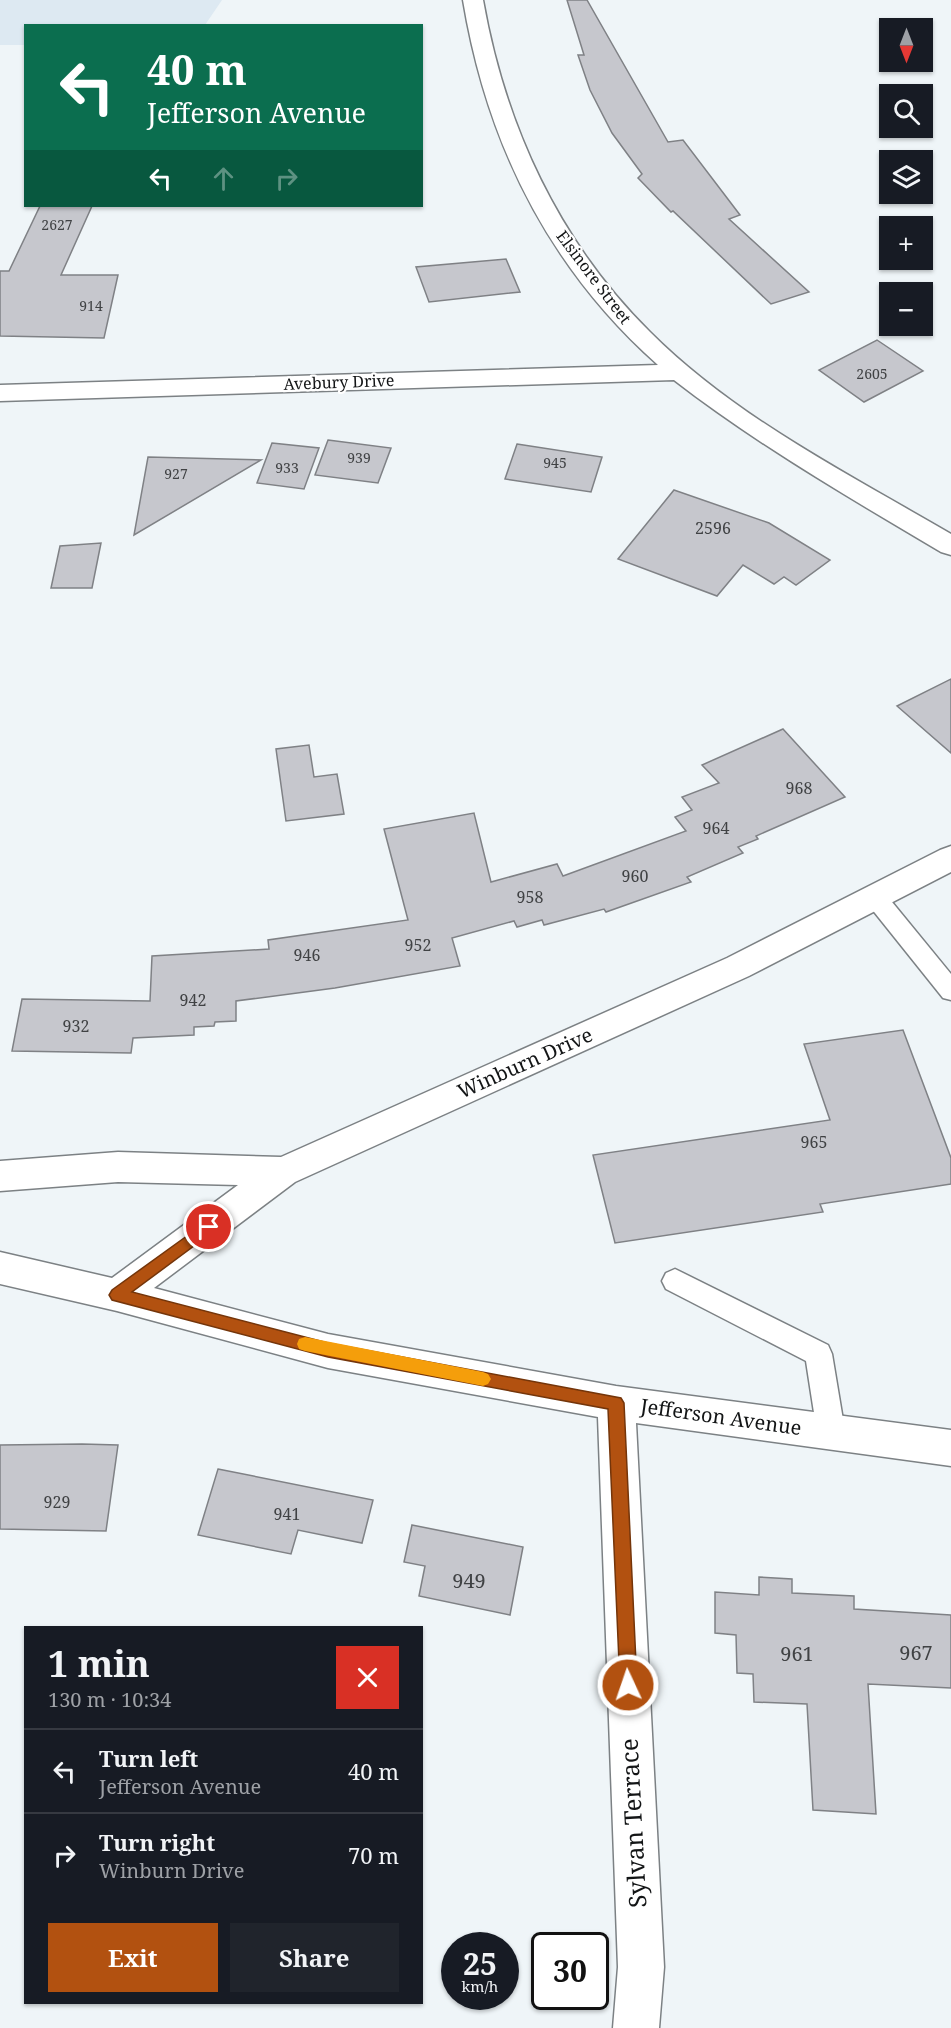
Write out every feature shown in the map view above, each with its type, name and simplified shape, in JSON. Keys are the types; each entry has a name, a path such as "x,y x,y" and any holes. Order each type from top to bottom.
{"street":[{"name":"Elsinore Street","path":"473,0 477,32 489,83 518,160 562,238 616,311 679,372 784,447 951,546"},
{"name":"Avebury Drive","path":"0,393 679,372"},
{"name":"Winburn Drive","path":"117,1295 283,1172 738,967 951,858"},
{"path":"0,1176 118,1167 283,1172"},
{"name":"Jefferson Avenue","path":"0,1268 117,1295 328,1350 616,1403 951,1448"},
{"name":"Sylvan Terrace","path":"616,1403 641,1966 636,2028"}],"lane":[{"path":"875,897 951,991"},
{"path":"675,1281 818,1354 831,1432"}],"shaded area":[{"path":"0,0 222,0 206,24 24,24 24,45 0,45"}],"building":[{"path":"567,0 587,0 668,142 683,140 740,215 729,219 809,292 771,304 673,211 671,212 638,178 642,174 612,133 590,90 578,55 584,55"},
{"path":"40,207 92,207 61,275 118,275 104,338 0,336 0,271 9,271"},
{"path":"506,259 520,292 429,302 416,267"},
{"path":"877,340 923,371 864,402 819,370"},
{"path":"328,440 391,448 378,483 315,475"},
{"path":"272,443 319,448 304,489 257,483"},
{"path":"517,444 602,457 591,492 505,479"},
{"path":"148,457 261,460 134,535"},
{"path":"674,490 769,523 830,560 796,585 784,577 774,584 743,565 717,596 618,559"},
{"path":"101,543 92,588 51,588 60,546"},
{"path":"951,679 951,753 897,706"},
{"path":"783,729 845,797 756,836 758,839 738,847 743,853 687,877 691,882 606,912 604,909 544,925 542,920 517,927 514,921 452,938 460,966 335,988 236,1001 236,1021 215,1022 214,1026 194,1027 194,1035 133,1038 131,1053 12,1051 22,999 150,1001 152,956 269,949 268,940 408,920 384,829 474,813 491,882 557,864 563,876 686,831 675,817 692,810 682,797 719,783 702,765"},
{"path":"309,745 314,777 337,774 344,814 286,821 276,749"},
{"path":"903,1030 951,1158 951,1184 820,1204 823,1212 615,1243 593,1155 830,1120 804,1044"},
{"path":"0,1445 118,1445 106,1531 0,1529"},
{"path":"218,1469 373,1500 362,1543 298,1530 291,1554 198,1535"},
{"path":"412,1525 523,1547 510,1615 419,1596 425,1566 404,1562"},
{"path":"759,1577 792,1579 792,1593 854,1596 854,1609 951,1615 951,1688 868,1684 876,1814 813,1810 807,1704 754,1702 753,1674 737,1673 736,1635 715,1633 715,1592 759,1595"}],"slow traffic":[{"path":"305,1344 483,1379"}],"route":[{"path":"209,1227 117,1295 328,1350 616,1403 628,1685"}]}
